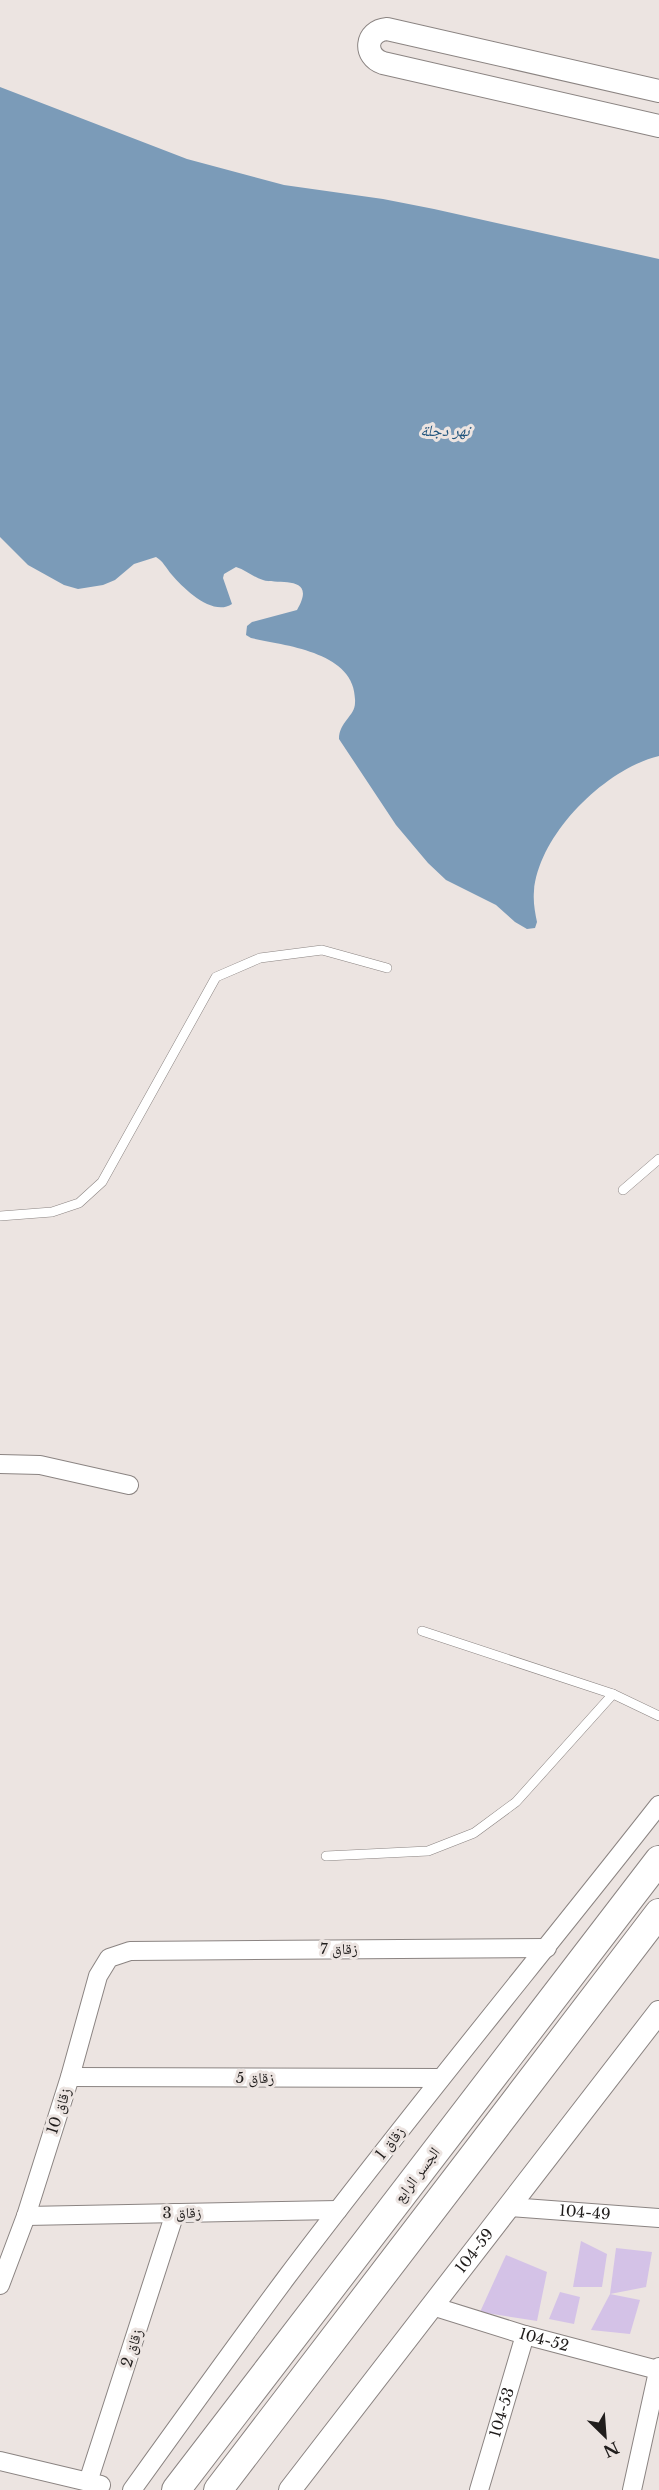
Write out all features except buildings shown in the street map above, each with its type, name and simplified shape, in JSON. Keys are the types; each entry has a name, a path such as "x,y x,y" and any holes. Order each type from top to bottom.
{"main road":[{"name":"الجسر الرابع","path":"176,2490 659,1860"},
{"path":"218,2490 659,1913"}],"street":[{"path":"659,92 387,29 375,32 369,41 369,52 372,57 383,63 659,126"},
{"path":"0,1464 40,1465 129,1485"},
{"name":"زقاق 1","path":"132,2490 338,2210 441,2078 548,1948 659,1805"},
{"name":"زقاق 7","path":"130,1951 548,1948"},
{"name":"زقاق 10","path":"0,2285 26,2216 70,2077 98,1976 109,1958 130,1951"},
{"name":"104-59","path":"290,2490 659,2012"},
{"name":"زقاق 5","path":"70,2077 441,2078"},
{"name":"104-49","path":"510,2207 659,2218"},
{"name":"زقاق 3","path":"26,2216 338,2210"},
{"name":"زقاق 2","path":"0,2461 94,2484 175,2213"},
{"name":"104-52","path":"432,2306 525,2335 659,2368"},
{"name":"104-53","path":"479,2490 525,2335"},
{"path":"632,2490 659,2368"}],"lane":[{"path":"0,1216 52,1212 78,1203 102,1182 216,977 260,958 322,950 387,968"},
{"path":"623,1190 659,1159"},
{"path":"422,1631 613,1694 659,1716"},
{"path":"326,1856 428,1851 474,1833 516,1802 613,1694"}],"water":[{"name":"نهر دجلة","path":"0,87 187,159 284,185 383,199 434,209 659,259 659,756 638,763 597,789 562,827 548,848 539,869 534,891 537,922 535,928 527,929 515,922 496,905 446,880 428,863 396,825 339,739 355,703 353,686 345,672 318,654 246,635 247,626 252,622 297,610 303,591 299,586 294,583 263,580 236,567 224,574 223,578 232,604 216,607 191,594 156,557 134,564 115,580 103,585 78,589 64,585 28,565 0,537"}]}
